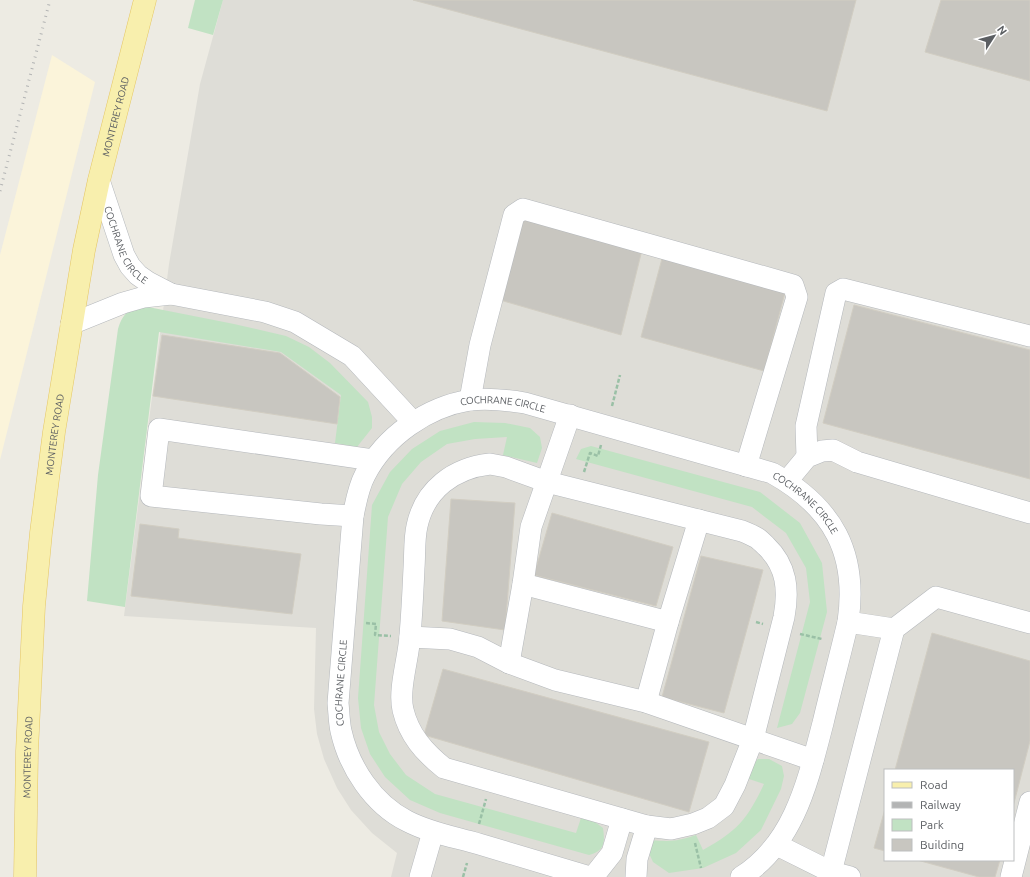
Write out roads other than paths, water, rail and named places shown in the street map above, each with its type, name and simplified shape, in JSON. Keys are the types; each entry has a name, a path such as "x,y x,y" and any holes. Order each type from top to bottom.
{"main road":[{"name":"MONTEREY ROAD","path":"25,877 27,743 34,606 41,533 54,432 84,250 99,180 145,0"}],"street":[{"name":"COCHRANE CIRCLE","path":"99,180 124,254 130,266 138,275 171,294 266,312 295,322 352,356 413,422"},
{"path":"470,400 480,345 514,215 523,209 793,285 797,297 746,466"},
{"path":"807,457 806,426 836,293 843,289 1030,336"},
{"name":"COCHRANE CIRCLE","path":"71,324 123,303 144,297 171,294"},
{"name":"COCHRANE CIRCLE","path":"592,877 433,832 408,822 396,815 370,790 359,775 350,758 341,730 338,703 353,516 358,493 364,476 373,460 392,439 413,422 434,412 470,400 490,399 525,403 772,473 787,481 806,496 835,530 841,542 848,566 851,582 851,602 848,622 813,760 800,803 790,825 765,859 741,877"},
{"path":"510,663 531,527 570,415"},
{"path":"353,516 151,496 159,428 373,460"},
{"path":"787,481 807,457 822,451 833,450 857,462 1030,512"},
{"path":"490,464 506,467 547,482 699,520 742,531 758,538 774,553 781,565 787,601 753,739 736,785 724,806 708,818 693,824 671,829 647,826 444,768 418,743 409,728 403,710 404,637 417,526 423,508 432,493 445,481 458,472 476,466 490,464"},
{"path":"646,702 668,622 699,520"},
{"path":"523,584 668,622"},
{"path":"777,844 840,874 894,628 936,597 1030,623"},
{"path":"848,622 894,628"},
{"path":"404,637 450,639 478,647 510,663 555,680 646,702 813,760"},
{"path":"1011,877 1030,802"},
{"path":"592,877 612,853 622,819"},
{"path":"636,877 636,859 647,826"},
{"path":"420,877 433,832"}],"railway":[{"path":"0,191 50,0"}]}
